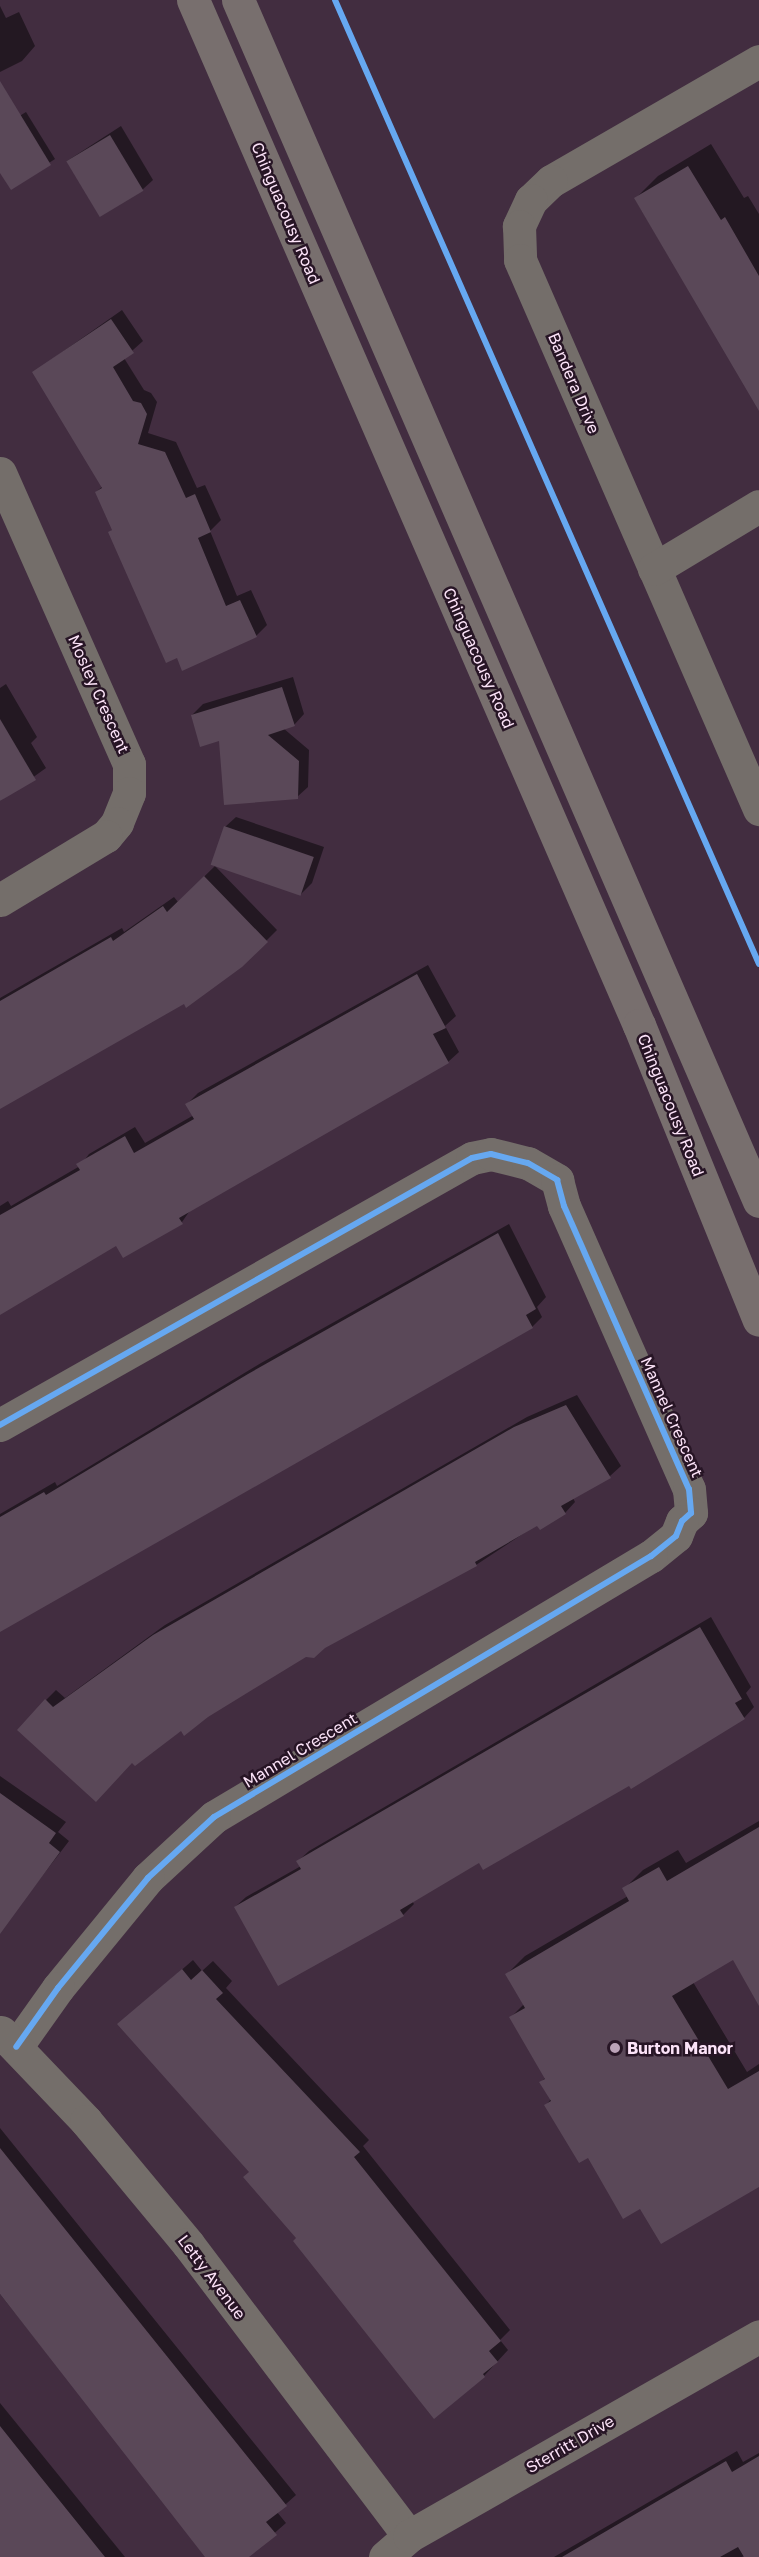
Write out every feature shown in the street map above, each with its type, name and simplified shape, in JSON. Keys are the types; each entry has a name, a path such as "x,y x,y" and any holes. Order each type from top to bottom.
{"main road":[{"name":"Chinguacousy Road","path":"193,0 639,1025 759,1320"},
{"path":"238,0 759,1201"}],"street":[{"name":"Bandera Drive","path":"759,61 551,181 531,200 519,226 520,260 759,809"},
{"name":"Mosley Crescent","path":"0,473 129,764 129,793 117,823 106,836 0,900"},
{"path":"654,569 759,506"},
{"name":"Mannel Crescent","path":"0,1425 472,1158 491,1154 528,1163 557,1180 564,1206 689,1489 691,1513 681,1521 676,1536 651,1556 214,1817 148,1878 58,1988 8,2039"},
{"name":"Letty Avenue","path":"8,2039 86,2121 188,2244 397,2547"},
{"name":"Sterritt Drive","path":"397,2547 759,2336"}],"building":[{"path":"0,81 51,165 11,190 0,173"},
{"path":"110,135 143,191 100,217 66,161"},
{"path":"688,166 721,220 725,217 759,276 759,411 634,198"},
{"path":"111,319 134,353 113,367 133,401 141,403 147,414 138,444 165,452 186,498 195,494 211,532 198,538 226,606 240,600 257,637 182,671 177,658 166,663 108,532 112,530 95,492 102,488 32,372"},
{"path":"282,687 295,726 268,735 299,761 298,799 224,805 219,741 200,747 191,715"},
{"path":"0,719 36,780 0,801"},
{"path":"224,826 314,857 300,896 211,865"},
{"path":"204,876 268,942 242,967 186,1008 184,1004 0,1109 0,1001 111,937 113,941 163,906 167,912"},
{"path":"417,974 446,1028 433,1034 449,1063 179,1218 183,1224 123,1258 116,1246 0,1315 0,1215 80,1170 76,1164 125,1136 134,1153 194,1119 185,1104"},
{"path":"498,1233 536,1309 526,1315 533,1328 0,1632 0,1517 44,1492 46,1495 248,1374"},
{"path":"566,1405 611,1478 561,1506 566,1514 540,1530 537,1526 475,1562 477,1566 325,1648 314,1658 306,1657 208,1717 184,1736 181,1731 135,1766 132,1763 96,1802 17,1730 45,1699 53,1707 153,1635 514,1427"},
{"path":"700,1627 742,1699 735,1703 745,1719 631,1789 629,1786 483,1870 479,1863 400,1910 404,1916 278,1986 234,1907 301,1869 296,1861"},
{"path":"0,1793 56,1833 49,1843 60,1852 0,1934"},
{"name":"Burton Manor","path":"759,1827 759,2006 733,1960 672,1996 728,2089 759,2071 759,2187 661,2244 640,2209 623,2219 588,2158 579,2163 544,2105 551,2101 539,2082 545,2079 509,2017 525,2008 505,1974 629,1901 622,1888 659,1867 667,1881"},
{"path":"182,1969 191,1980 202,1970 223,1993 216,1999 360,2152 354,2157 501,2341 489,2351 498,2362 483,2374 485,2377 434,2419 293,2241 296,2238 243,2177 249,2172 117,2024"},
{"path":"0,2148 287,2506 266,2522 277,2535 249,2557 205,2557 0,2294"},
{"path":"0,2426 39,2475 105,2557 0,2557"},
{"path":"759,2456 759,2557 744,2557 738,2547 720,2557 562,2557 726,2461 732,2472"}],"cycle path":[{"path":"335,0 759,964"},
{"path":"0,1425 472,1158 491,1154 528,1163 557,1180 564,1206 689,1489 691,1513 682,1521 676,1536 651,1556 214,1817 148,1878 58,1988 16,2047"}],"place":[{"name":"Burton Manor","path":"615,2048"}]}
